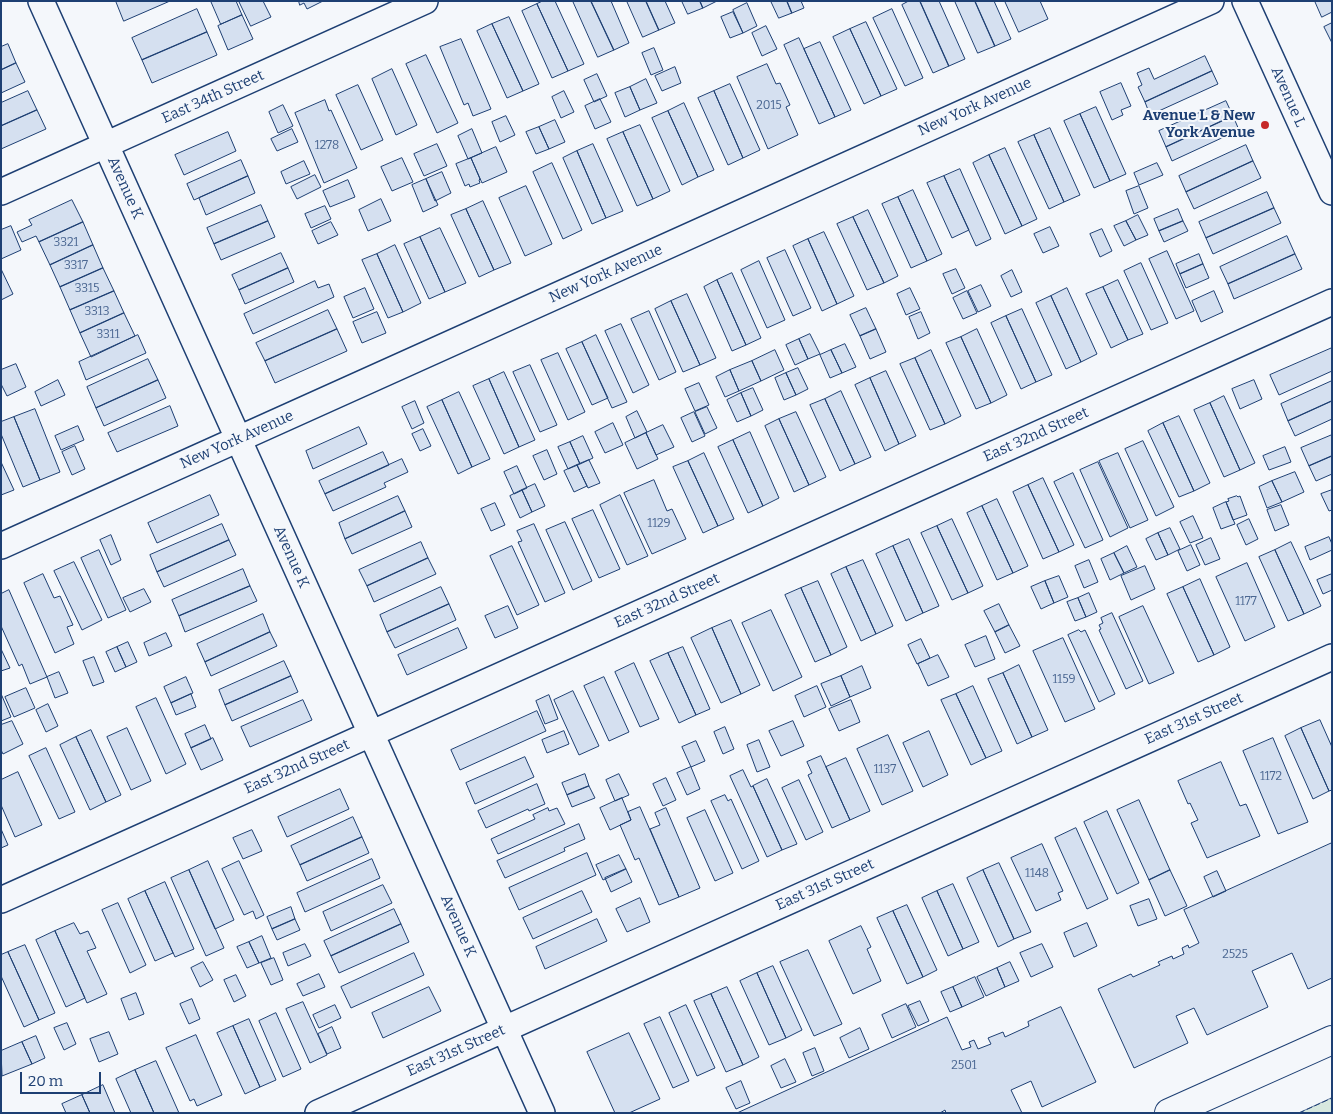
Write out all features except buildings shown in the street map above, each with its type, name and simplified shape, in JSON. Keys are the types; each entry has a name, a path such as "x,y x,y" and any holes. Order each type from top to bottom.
{"main road":[{"path":"1169,1113 1332,1040"}],"street":[{"name":"Avenue K","path":"41,1 542,1113"},
{"name":"East 34th Street","path":"1,192 425,1"},
{"name":"New York Avenue","path":"1,546 1211,1"},
{"name":"Avenue L","path":"1245,1 1332,192"},
{"name":"East 32nd Street","path":"1,900 1332,302"},
{"name":"East 31st Street","path":"318,1113 1332,657"}],"shaded area":[{"path":"1332,1098 1332,1113 1299,1113"}],"fence":[{"path":"1299,1113 1332,1098"}],"place":[{"name":"Avenue L & New York Avenue","path":"1265,125"}]}
